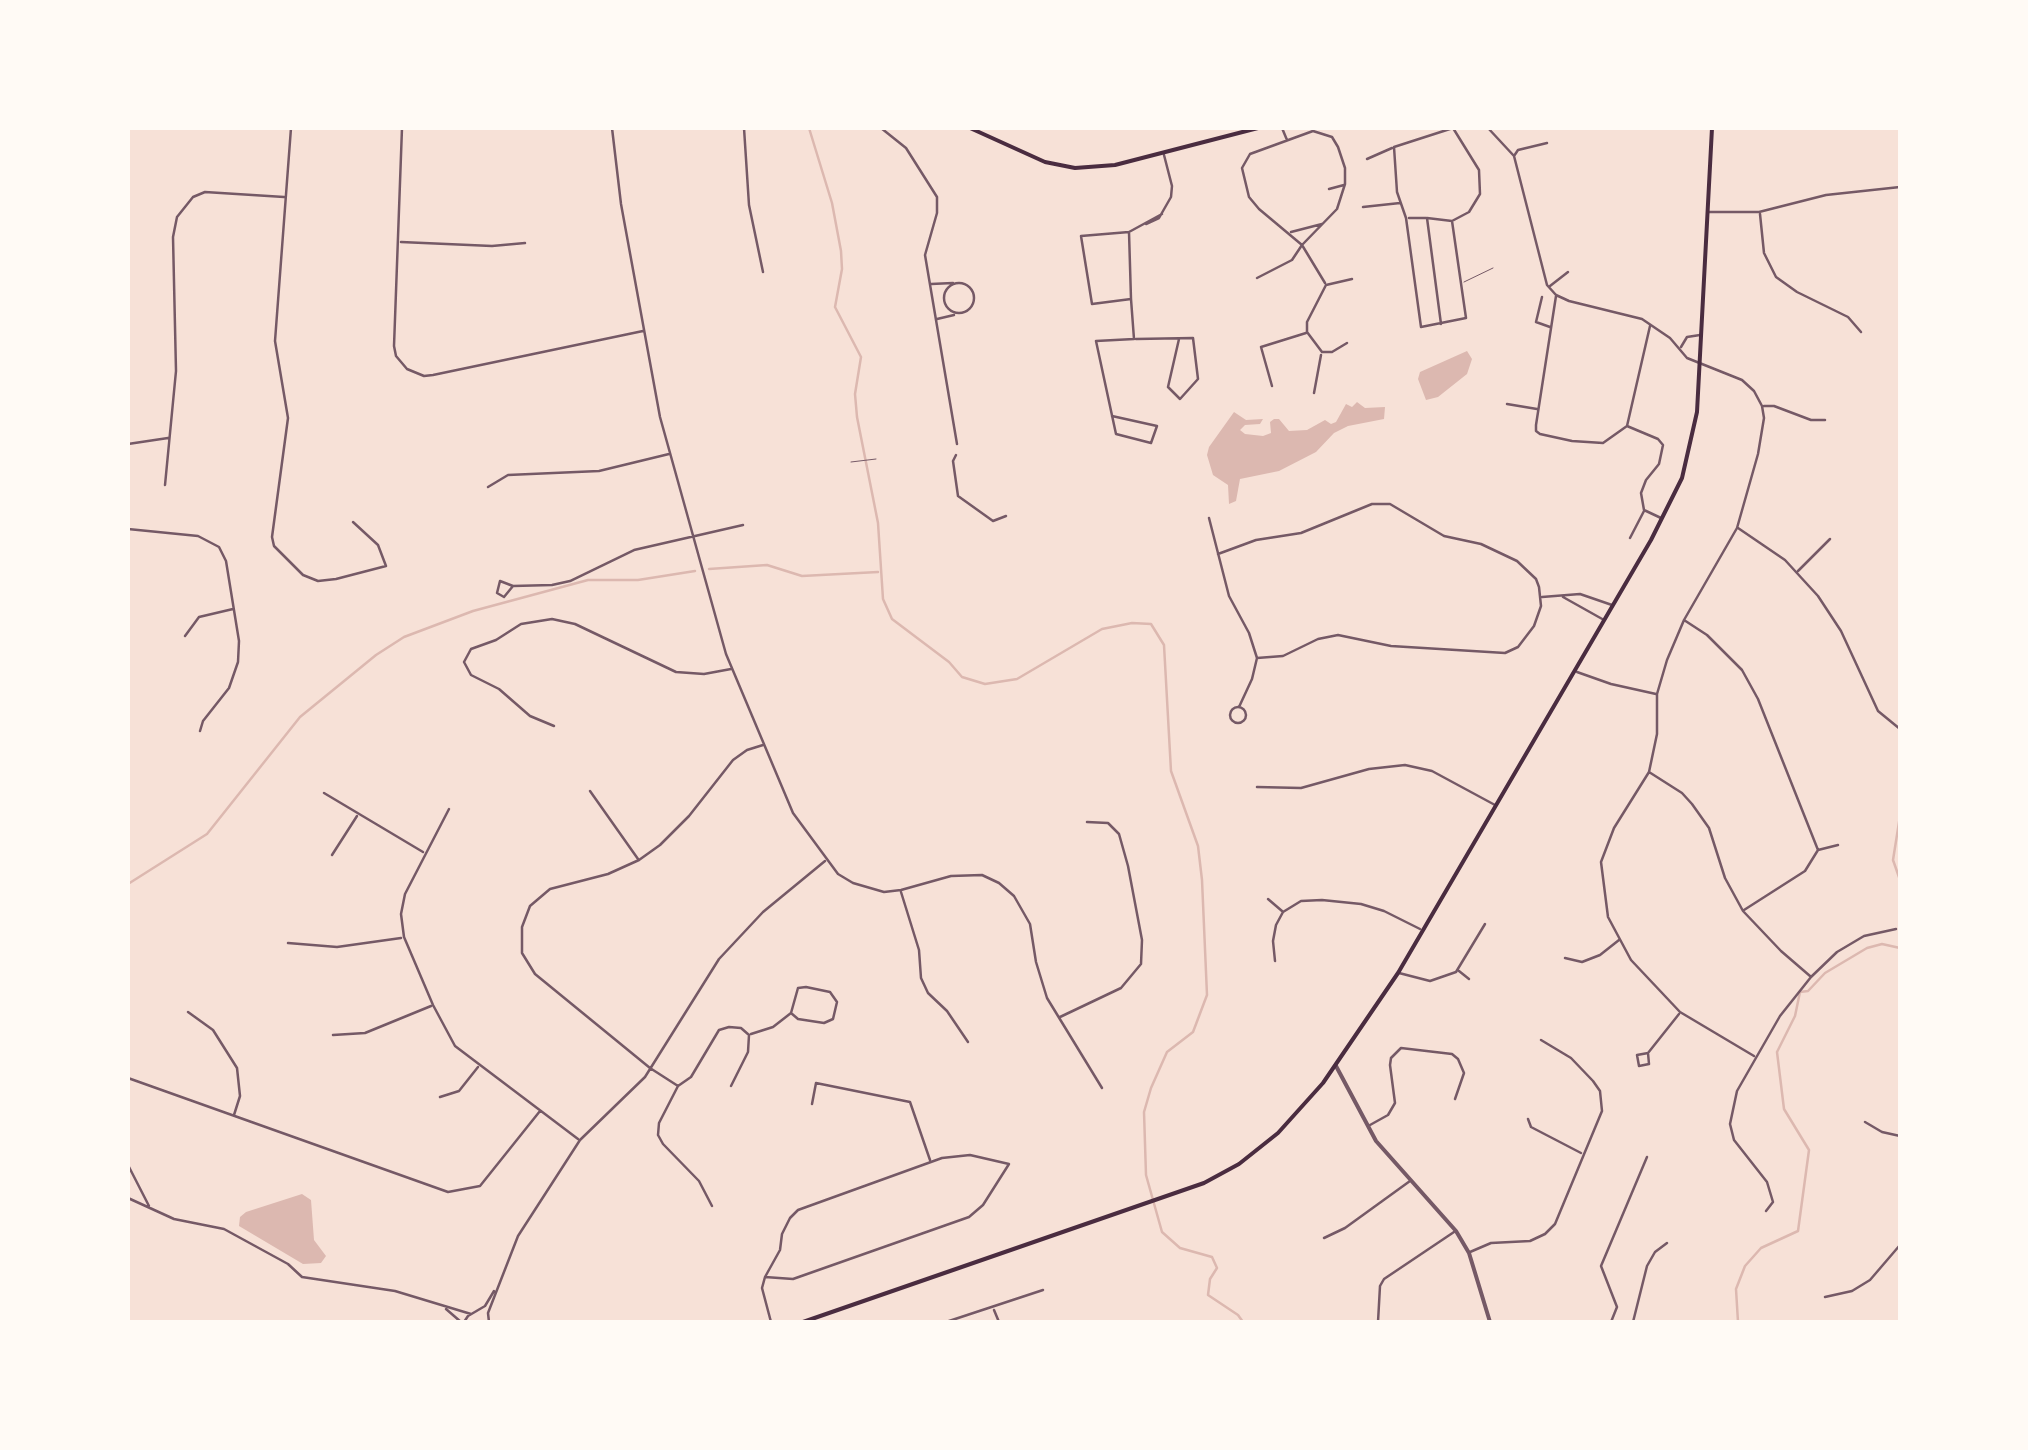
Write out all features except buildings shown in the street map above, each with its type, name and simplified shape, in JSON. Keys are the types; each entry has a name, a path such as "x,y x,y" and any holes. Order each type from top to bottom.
{"main road":[{"path":"970,128 1045,162 1075,168 1115,165 1258,128"},
{"path":"803,1322 1204,1183 1240,1164 1297,1115 1336,1066 1398,972 1605,620 1662,519 1688,462 1697,412 1712,128"}],"street":[{"path":"290,128 275,342 288,418 272,537 284,558 302,575 318,581 386,566 378,545 353,522"},
{"path":"402,128 394,346 400,363 415,373 432,375 644,331"},
{"path":"612,128 616,174 670,454 716,624 792,814 838,874 853,882 884,892 965,874 982,875 999,883 1024,910 1042,986 1057,1018 1102,1088"},
{"path":"744,128 750,205 763,272"},
{"path":"881,128 906,148 937,196 937,213 924,255 957,444"},
{"path":"1282,128 1287,140"},
{"path":"1418,128 1422,136"},
{"path":"1367,158 1453,128 1478,170 1480,194 1469,212 1452,221 1406,218"},
{"path":"1488,128 1514,156 1549,287 1556,295 1569,302 1642,319 1670,338 1687,358 1742,380 1754,390 1762,406 1760,441 1737,528 1684,620 1667,660 1657,694 1657,734 1650,772 1614,828 1602,862 1604,901 1613,930 1631,960 1680,1012 1754,1056"},
{"path":"1257,278 1292,260 1302,245 1337,209 1345,184 1345,168 1332,137 1313,131 1250,154 1244,159 1241,174 1249,196 1302,245 1326,285"},
{"path":"1514,156 1518,150 1547,143"},
{"path":"1394,147 1421,327 1466,318 1452,221"},
{"path":"1131,299 1092,304 1081,236 1129,232 1162,214 1171,198 1172,186 1163,153"},
{"path":"1328,189 1345,184"},
{"path":"1709,212 1760,212 1826,195 1900,186"},
{"path":"164,485 176,370 177,217 194,196 205,192 284,197"},
{"path":"1364,206 1401,203"},
{"path":"1760,212 1764,253 1776,277 1848,317 1860,332"},
{"path":"1427,218 1442,325"},
{"path":"1289,232 1324,223"},
{"path":"1129,232 1134,339"},
{"path":"400,242 492,246 525,243"},
{"path":"1549,287 1568,272"},
{"path":"1314,393 1322,352 1307,332 1307,322 1326,285 1352,279"},
{"path":"955,283 946,289 944,303 951,311 961,313"},
{"path":"930,284 969,286 974,295 970,308 936,320"},
{"path":"1556,295 1536,432 1572,441 1604,443 1627,426 1650,324"},
{"path":"1542,297 1536,322 1551,327"},
{"path":"1272,386 1261,347 1307,332"},
{"path":"1670,338 1702,335"},
{"path":"1112,416 1157,426 1151,443 1116,434 1112,416 1096,341 1193,338 1198,379 1180,399 1168,388 1179,339"},
{"path":"1680,350 1684,339"},
{"path":"1322,352 1332,352 1347,342"},
{"path":"1507,404 1539,409"},
{"path":"1762,406 1770,404 1810,420 1825,420"},
{"path":"1627,426 1658,439 1663,446 1659,464 1646,480 1641,494 1644,510 1630,538"},
{"path":"128,444 169,438"},
{"path":"488,487 508,475 599,471 670,454"},
{"path":"956,455 958,496 992,521 1006,516"},
{"path":"1218,554 1256,540 1301,533 1372,504 1390,504 1444,536 1480,544 1517,561 1536,579 1542,597 1528,637 1505,652 1391,646 1338,635 1318,639 1283,656 1257,658"},
{"path":"1644,510 1662,519"},
{"path":"1209,518 1228,596 1250,632 1257,658 1239,707"},
{"path":"513,586 570,581 634,550 743,525"},
{"path":"1737,528 1797,572 1830,612 1878,711 1900,729"},
{"path":"128,530 198,536 218,547 226,561 239,641 234,674 225,694 202,721 200,732"},
{"path":"1797,572 1830,539"},
{"path":"1562,596 1605,620"},
{"path":"1542,597 1590,596 1613,606"},
{"path":"184,636 199,617 234,609"},
{"path":"554,726 530,716 499,689 471,674 464,662 471,648 496,640 521,624 552,619 574,624 676,672 704,674 733,668"},
{"path":"1684,620 1708,635 1742,670 1758,699 1818,850"},
{"path":"1574,671 1657,694"},
{"path":"678,1086 534,974 526,964 520,940 526,917 538,896 639,860 675,832 733,760 763,745"},
{"path":"1257,787 1301,788 1369,768 1405,765 1432,771 1496,806"},
{"path":"1650,772 1682,793 1708,828 1725,878 1743,910 1781,952 1811,976"},
{"path":"590,791 639,860"},
{"path":"324,793 424,853"},
{"path":"450,808 424,853 402,904 404,937 450,1038 479,1066 580,1140"},
{"path":"332,856 358,815"},
{"path":"1057,1018 1121,988 1140,964 1142,940 1119,834 1108,823 1087,822"},
{"path":"1743,910 1805,871 1818,850 1838,845"},
{"path":"441,1306 462,1322 486,1306 528,1218 580,1140 631,1092 650,1068 719,958 763,912 826,860"},
{"path":"901,890 919,950 921,978 928,993 947,1011 968,1042"},
{"path":"1268,898 1283,912"},
{"path":"1275,961 1273,934 1283,912 1301,902 1337,900 1384,910 1421,930"},
{"path":"1398,972 1430,980 1458,970 1485,924"},
{"path":"1766,1211 1773,1202 1767,1182 1734,1140 1730,1124 1737,1091 1754,1056 1811,976 1837,952 1864,936 1896,929"},
{"path":"288,943 337,948 404,937"},
{"path":"1564,958 1582,962 1620,939"},
{"path":"1458,970 1469,979"},
{"path":"749,1034 772,1027 791,1013 798,988 830,992 837,1002 833,1019 824,1023 798,1019 791,1013"},
{"path":"333,1035 365,1033 433,1006"},
{"path":"188,1012 213,1030 237,1068 240,1096 234,1116"},
{"path":"1648,1053 1680,1012"},
{"path":"712,1206 699,1181 658,1136 664,1111 678,1086 691,1076 719,1030 729,1026 749,1034"},
{"path":"731,1086 748,1052 749,1034"},
{"path":"1469,1253 1491,1243 1530,1241 1555,1224 1602,1111 1600,1091 1571,1058 1541,1040"},
{"path":"1368,1126 1392,1109 1396,1096 1391,1058 1401,1048 1452,1054 1458,1059 1464,1073 1455,1099"},
{"path":"440,1097 458,1091 479,1066"},
{"path":"1336,1066 1393,1163 1456,1231 1469,1253 1490,1322"},
{"path":"128,1078 457,1192 480,1186 540,1110"},
{"path":"812,1104 816,1083 910,1102 931,1162"},
{"path":"1528,1120 1532,1127 1582,1154"},
{"path":"1865,1122 1900,1136"},
{"path":"765,1276 792,1278 969,1218 983,1205 1009,1164 970,1154 931,1162 798,1210 790,1218 780,1250 765,1276 764,1305 770,1322"},
{"path":"1612,1322 1617,1307 1602,1272 1603,1260 1647,1157"},
{"path":"128,1167 150,1208"},
{"path":"1324,1238 1345,1228 1411,1180"},
{"path":"128,1198 174,1220 224,1229 288,1264 302,1277 395,1291 488,1320 498,1286"},
{"path":"1378,1322 1384,1278 1456,1231"},
{"path":"1633,1322 1647,1266 1667,1242"},
{"path":"1825,1297 1870,1280 1900,1245"},
{"path":"946,1322 1043,1290"},
{"path":"994,1308 998,1322"}],"lane":[{"path":"1461,284 1493,268"},
{"path":"851,462 876,458"}],"shaded area":[{"path":"1467,351 1472,359 1467,374 1438,397 1426,400 1418,379 1420,372"},
{"path":"1357,402 1365,408 1385,407 1384,419 1348,426 1334,433 1316,452 1279,471 1240,479 1236,501 1229,504 1228,485 1213,475 1207,455 1234,412 1246,420 1263,419 1260,424 1245,425 1240,430 1263,436 1271,433 1270,422 1274,419 1279,419 1289,431 1307,430 1325,420 1336,422 1346,404 1352,407"},
{"path":"302,1194 311,1200 314,1240 326,1256 321,1263 303,1264 239,1226 240,1217 246,1212"}],"waterway":[{"path":"809,128 832,203 841,251 835,307 861,357 855,394 857,417 878,523 883,599 892,619 949,662 962,677 985,684 1017,679 1102,629 1151,624 1164,645 1171,771 1198,846 1207,995 1193,1032 1167,1052 1151,1088 1144,1112 1146,1175 1162,1232 1180,1248 1212,1257 1217,1268 1210,1279 1208,1295 1243,1322"},
{"path":"709,569 767,565 802,576 878,572"},
{"path":"128,884 207,834 300,717 404,637 473,611 588,580 638,580 695,571"},
{"path":"1900,816 1893,860 1900,880"},
{"path":"1738,1322 1736,1289 1745,1266 1761,1248 1798,1231 1809,1150 1784,1109 1777,1052 1795,1016 1800,992 1808,991 1825,973 1867,948 1882,944 1900,948"}]}
